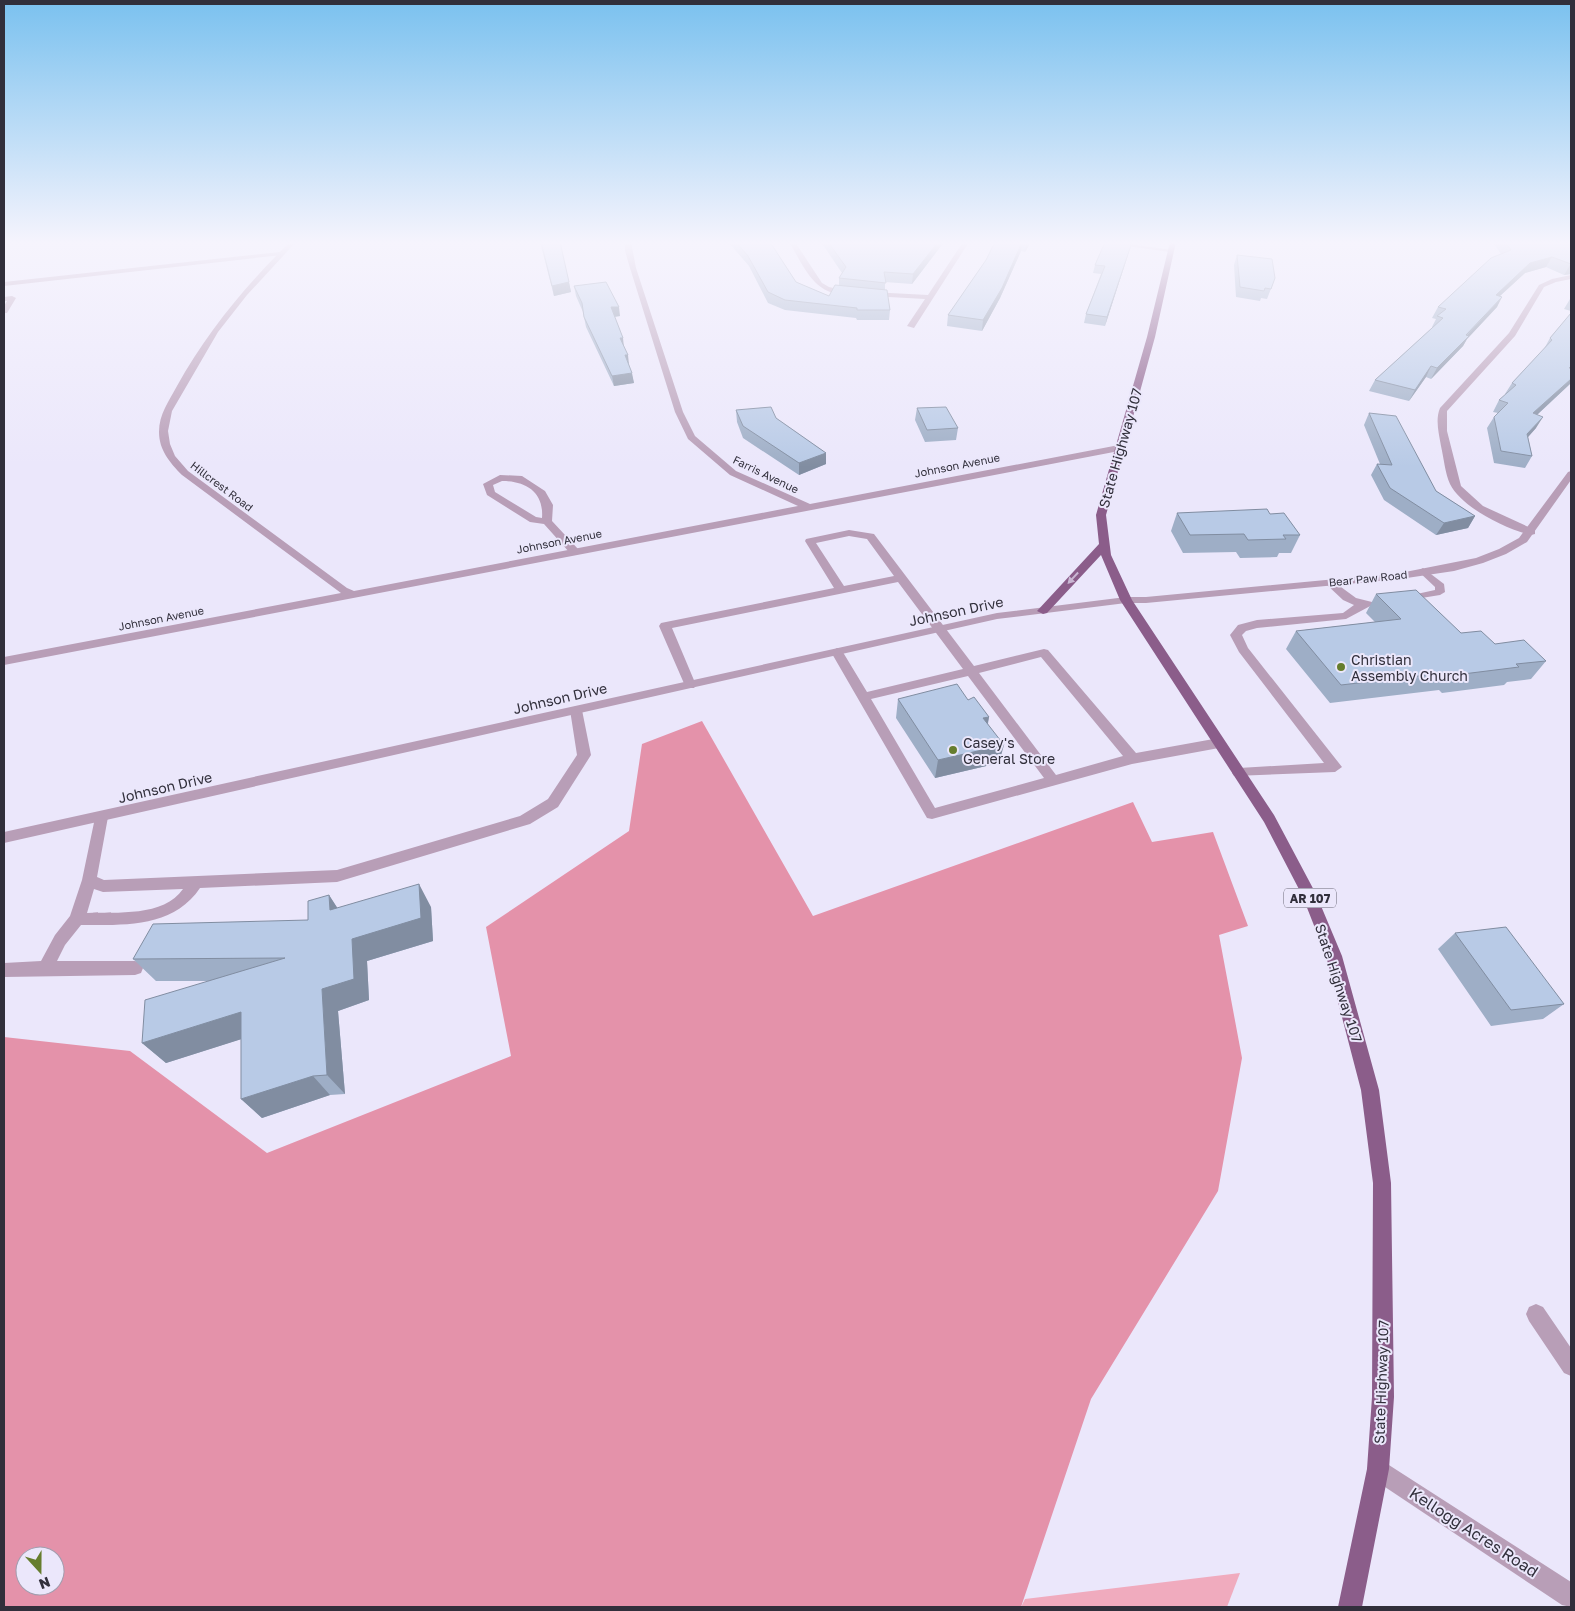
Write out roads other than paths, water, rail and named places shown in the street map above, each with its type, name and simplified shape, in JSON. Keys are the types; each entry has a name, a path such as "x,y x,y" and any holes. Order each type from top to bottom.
{"main road":[{"name":"State Highway 107","path":"1156,317 1101,516 1104,545 1116,582 1126,600 1269,819 1309,894 1334,956 1354,1024 1370,1090 1382,1183 1383,1397 1378,1469 1350,1607"},
{"path":"1042,611 1104,545"}],"street":[{"name":"Hillcrest Road","path":"225,317 184,380 165,417 166,451 176,464 200,484 343,590 353,594"},
{"name":"Farris Avenue","path":"649,317 680,412 691,436 710,455 733,473 806,506"},
{"path":"911,326 917,317"},
{"path":"1522,317 1512,334 1443,410 1442,429 1455,484 1462,495 1475,505 1531,532"},
{"name":"Johnson Avenue","path":"4,661 806,506 1119,448"},
{"name":"Bear Paw Road","path":"1126,600 1146,600 1423,572 1483,560 1499,554 1523,540 1531,532 1571,474"},
{"path":"546,521 548,505 542,493 519,478 500,478 488,484 490,493 534,520 546,521 574,551"},
{"path":"1398,600 1440,592 1440,586 1423,572"},
{"path":"1330,582 1348,599 1363,604 1380,602"},
{"path":"690,685 665,626 842,590"},
{"name":"Johnson Drive","path":"4,838 997,616 1126,600"},
{"path":"1239,773 1335,767 1243,649 1236,635 1242,628 1257,624 1346,616 1363,604"},
{"path":"938,629 1053,781"},
{"path":"837,652 932,814 1133,759 1219,743"},
{"path":"864,697 1044,653 1133,759"},
{"path":"88,880 103,886 337,876 525,820 553,803 584,755 576,710"},
{"path":"46,968 60,940 76,919 88,880 101,817"},
{"path":"76,919 150,914 178,905 189,896 195,883"},
{"path":"4,970 135,968"},
{"path":"1536,1314 1571,1366"},
{"name":"Kellogg Acres Road","path":"1378,1469 1571,1596"}],"lane":[{"path":"900,578 842,590 810,541 849,533 870,536 938,629"}],"place":[{"name":"Christian Assembly Church","path":"1341,667"},
{"name":"Casey's General Store","path":"953,750"}]}
